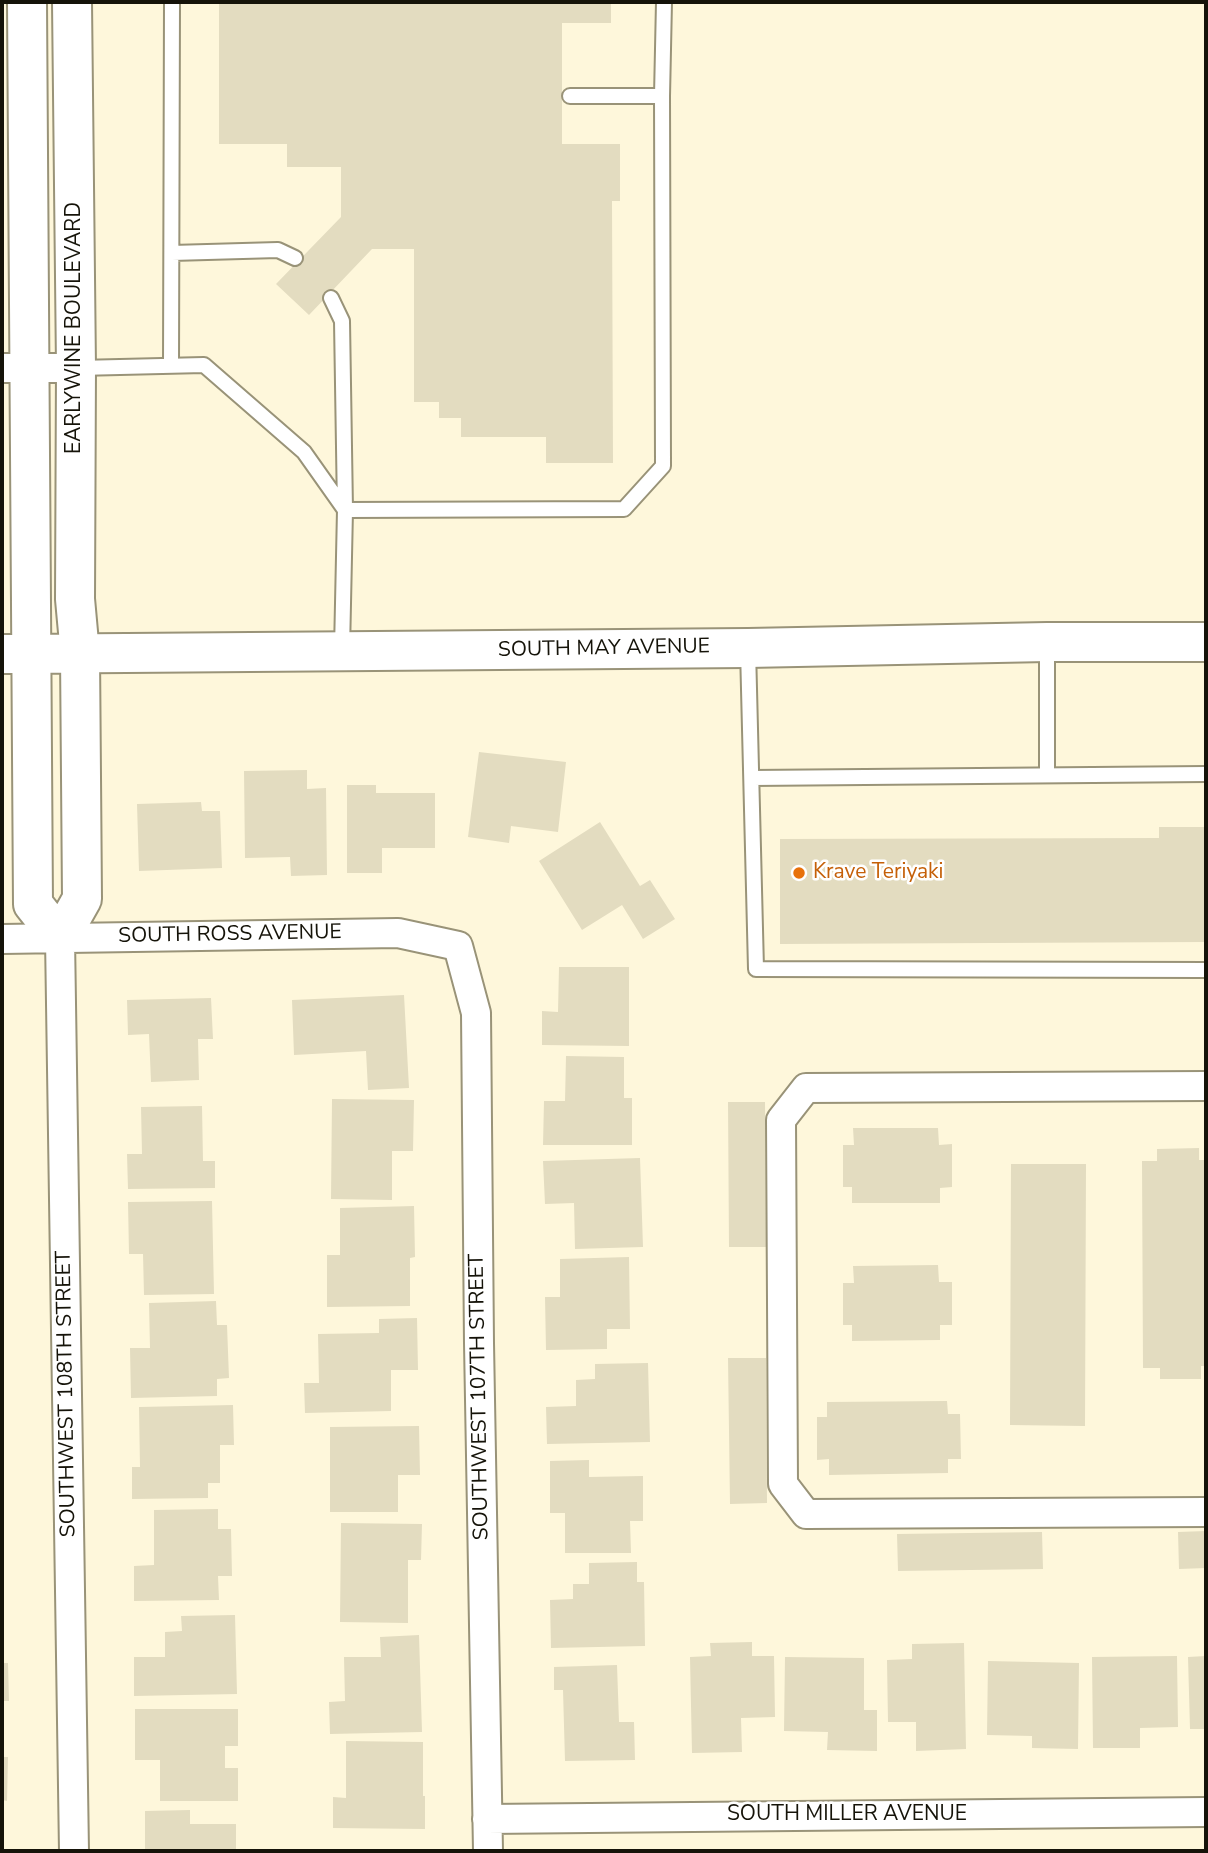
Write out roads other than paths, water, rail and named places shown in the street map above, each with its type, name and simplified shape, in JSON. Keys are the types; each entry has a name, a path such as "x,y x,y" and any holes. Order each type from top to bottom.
{"street":[{"path":"27,2 16,368 30,606 17,654 31,720 33,904 60,938 82,899 80,654"},
{"name":"EARLYWINE BOULEVARD","path":"72,2 76,368 75,599 80,654"},
{"path":"16,368 76,368"},
{"name":"SOUTH MAY AVENUE","path":"17,654 1206,642"},
{"name":"SOUTH ROSS AVENUE","path":"2,939 398,933 458,946"},
{"name":"SOUTHWEST 108TH STREET","path":"60,938 74,1851"},
{"name":"SOUTHWEST 107TH STREET","path":"458,946 476,1013 488,1851"},
{"path":"1206,1086 806,1088 780,1120 783,1484 806,1514 1206,1513"},
{"name":"SOUTH MILLER AVENUE","path":"487,1819 1206,1812"}],"lane":[{"path":"171,365 172,2"},
{"path":"345,510 624,509 663,466 664,2"},
{"path":"570,96 662,96"},
{"path":"172,253 278,250 295,258"},
{"path":"331,298 342,321 345,510 342,652"},
{"path":"76,368 204,365 304,452 345,510"},
{"path":"1047,642 1047,775"},
{"path":"748,648 756,969 1206,970"},
{"path":"752,778 1206,774"}],"place":[{"name":"Krave Teriyaki","path":"799,873"}]}
